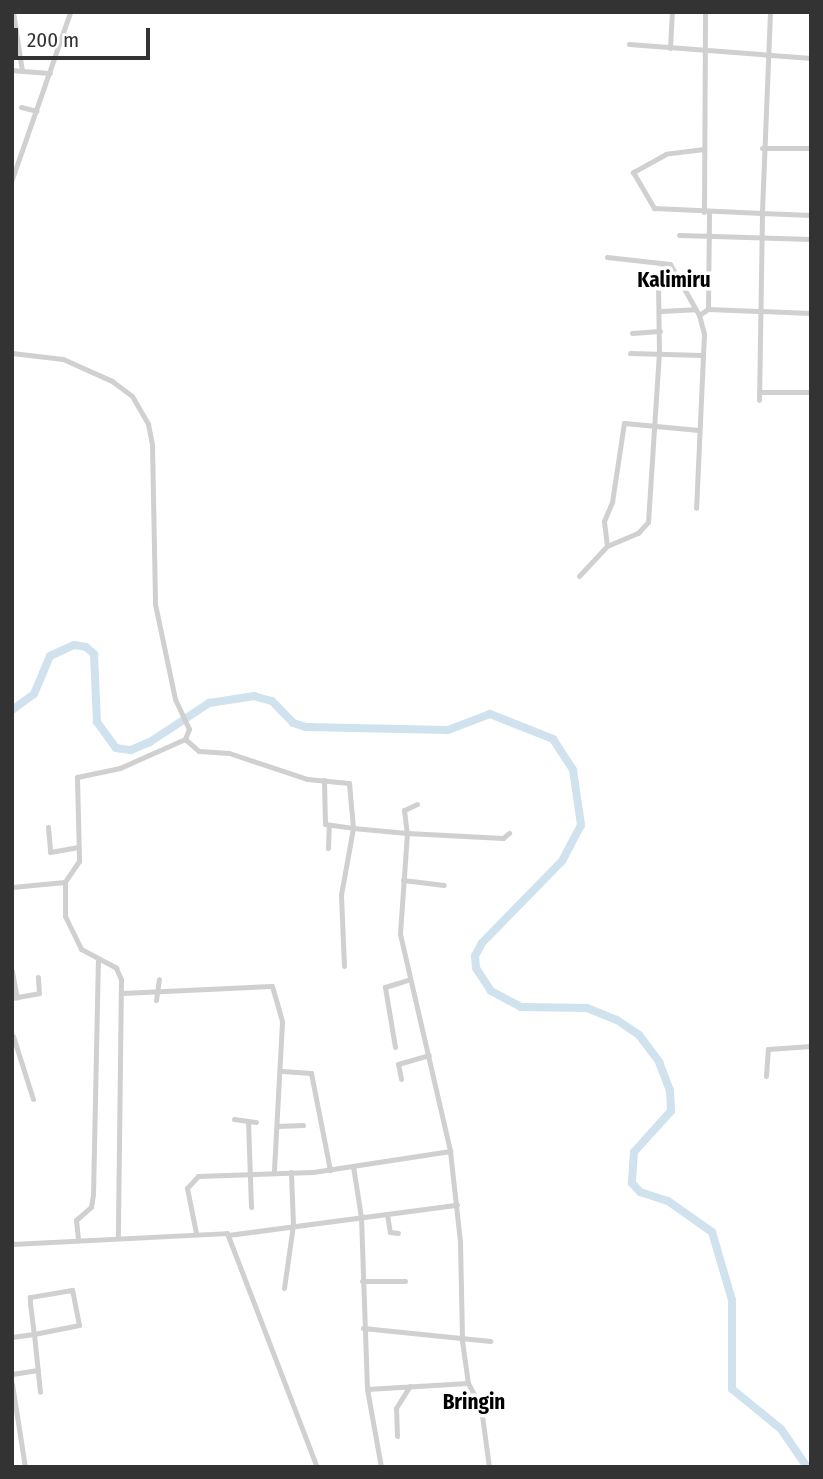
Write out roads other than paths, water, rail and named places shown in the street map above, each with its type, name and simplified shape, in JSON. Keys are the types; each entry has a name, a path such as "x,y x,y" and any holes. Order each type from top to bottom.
{"street":[{"path":"13,12 22,71"},
{"path":"12,179 70,12"},
{"path":"670,48 672,12"},
{"path":"705,12 704,149 709,236 708,309"},
{"path":"759,400 762,148 770,12"},
{"path":"629,44 811,58"},
{"path":"12,70 50,74"},
{"path":"21,107 37,111"},
{"path":"762,148 811,148"},
{"path":"704,149 667,154 633,172 654,208 811,215"},
{"path":"12,155 20,157"},
{"path":"679,235 811,239"},
{"path":"607,257 663,264 675,270 699,315 702,355 696,508"},
{"path":"579,576 607,546 626,540 647,525 656,426 661,311 658,278 663,264"},
{"path":"661,311 695,309"},
{"path":"699,315 708,309 811,313"},
{"path":"632,333 660,331"},
{"path":"12,353 63,359 112,381 132,396 148,424 152,444 155,604 179,709 189,727 185,739 120,768 78,776 79,847 76,867 65,882 65,916 71,934 84,953 119,971 122,993 118,1237"},
{"path":"630,353 702,355"},
{"path":"759,392 811,393"},
{"path":"607,546 604,521 613,495 621,427 632,421 699,430"},
{"path":"185,739 199,751 229,753 303,778 351,785 353,828 341,895 344,966"},
{"path":"324,780 323,809 329,825 328,848"},
{"path":"417,804 404,810 407,832 400,934 408,980 429,1055 450,1151 457,1205 462,1341 468,1383 481,1408 489,1467"},
{"path":"329,825 503,838 509,833"},
{"path":"48,827 50,852 79,847"},
{"path":"403,880 444,886"},
{"path":"12,887 65,882"},
{"path":"78,1239 76,1220 91,1207 93,1195 99,961"},
{"path":"12,971 15,998 39,993 38,977"},
{"path":"156,1000 159,979"},
{"path":"395,1047 385,987 408,980"},
{"path":"122,993 272,986 281,1014 282,1071 274,1171"},
{"path":"13,1037 33,1099"},
{"path":"766,1076 768,1049 811,1046"},
{"path":"401,1079 398,1064 429,1055"},
{"path":"12,1066 21,1065"},
{"path":"282,1071 311,1073 330,1170"},
{"path":"234,1119 256,1122"},
{"path":"248,1121 251,1206"},
{"path":"277,1126 303,1125"},
{"path":"196,1233 187,1188 191,1180 250,1171 330,1170 450,1151"},
{"path":"353,1166 361,1217 367,1389 381,1467"},
{"path":"284,1288 293,1225 291,1172"},
{"path":"12,1244 196,1233 228,1235 457,1205"},
{"path":"387,1214 390,1232 398,1233"},
{"path":"228,1235 317,1467"},
{"path":"362,1281 405,1281"},
{"path":"12,1337 34,1334 79,1325 72,1290 30,1297 34,1334 38,1370 40,1392"},
{"path":"363,1328 462,1341 490,1341"},
{"path":"12,1374 38,1370"},
{"path":"367,1389 468,1383"},
{"path":"12,1384 25,1467"},
{"path":"397,1436 396,1408 410,1386"}],"waterway":[{"path":"12,710 34,694 50,656 74,645 86,647 94,654 97,722 116,748 131,750 150,742 209,703 254,696 272,701 293,723 306,727 448,730 490,714 553,739 573,770 581,825 562,861 482,943 475,956 476,968 491,991 521,1007 587,1008 617,1020 639,1035 659,1062 670,1090 671,1111 634,1152 632,1183 640,1192 668,1201 712,1232 732,1300 732,1389 781,1429 807,1467"}],"district":[{"name":"Kalimiru","path":"674,280"},
{"name":"Bringin","path":"474,1402"}]}
